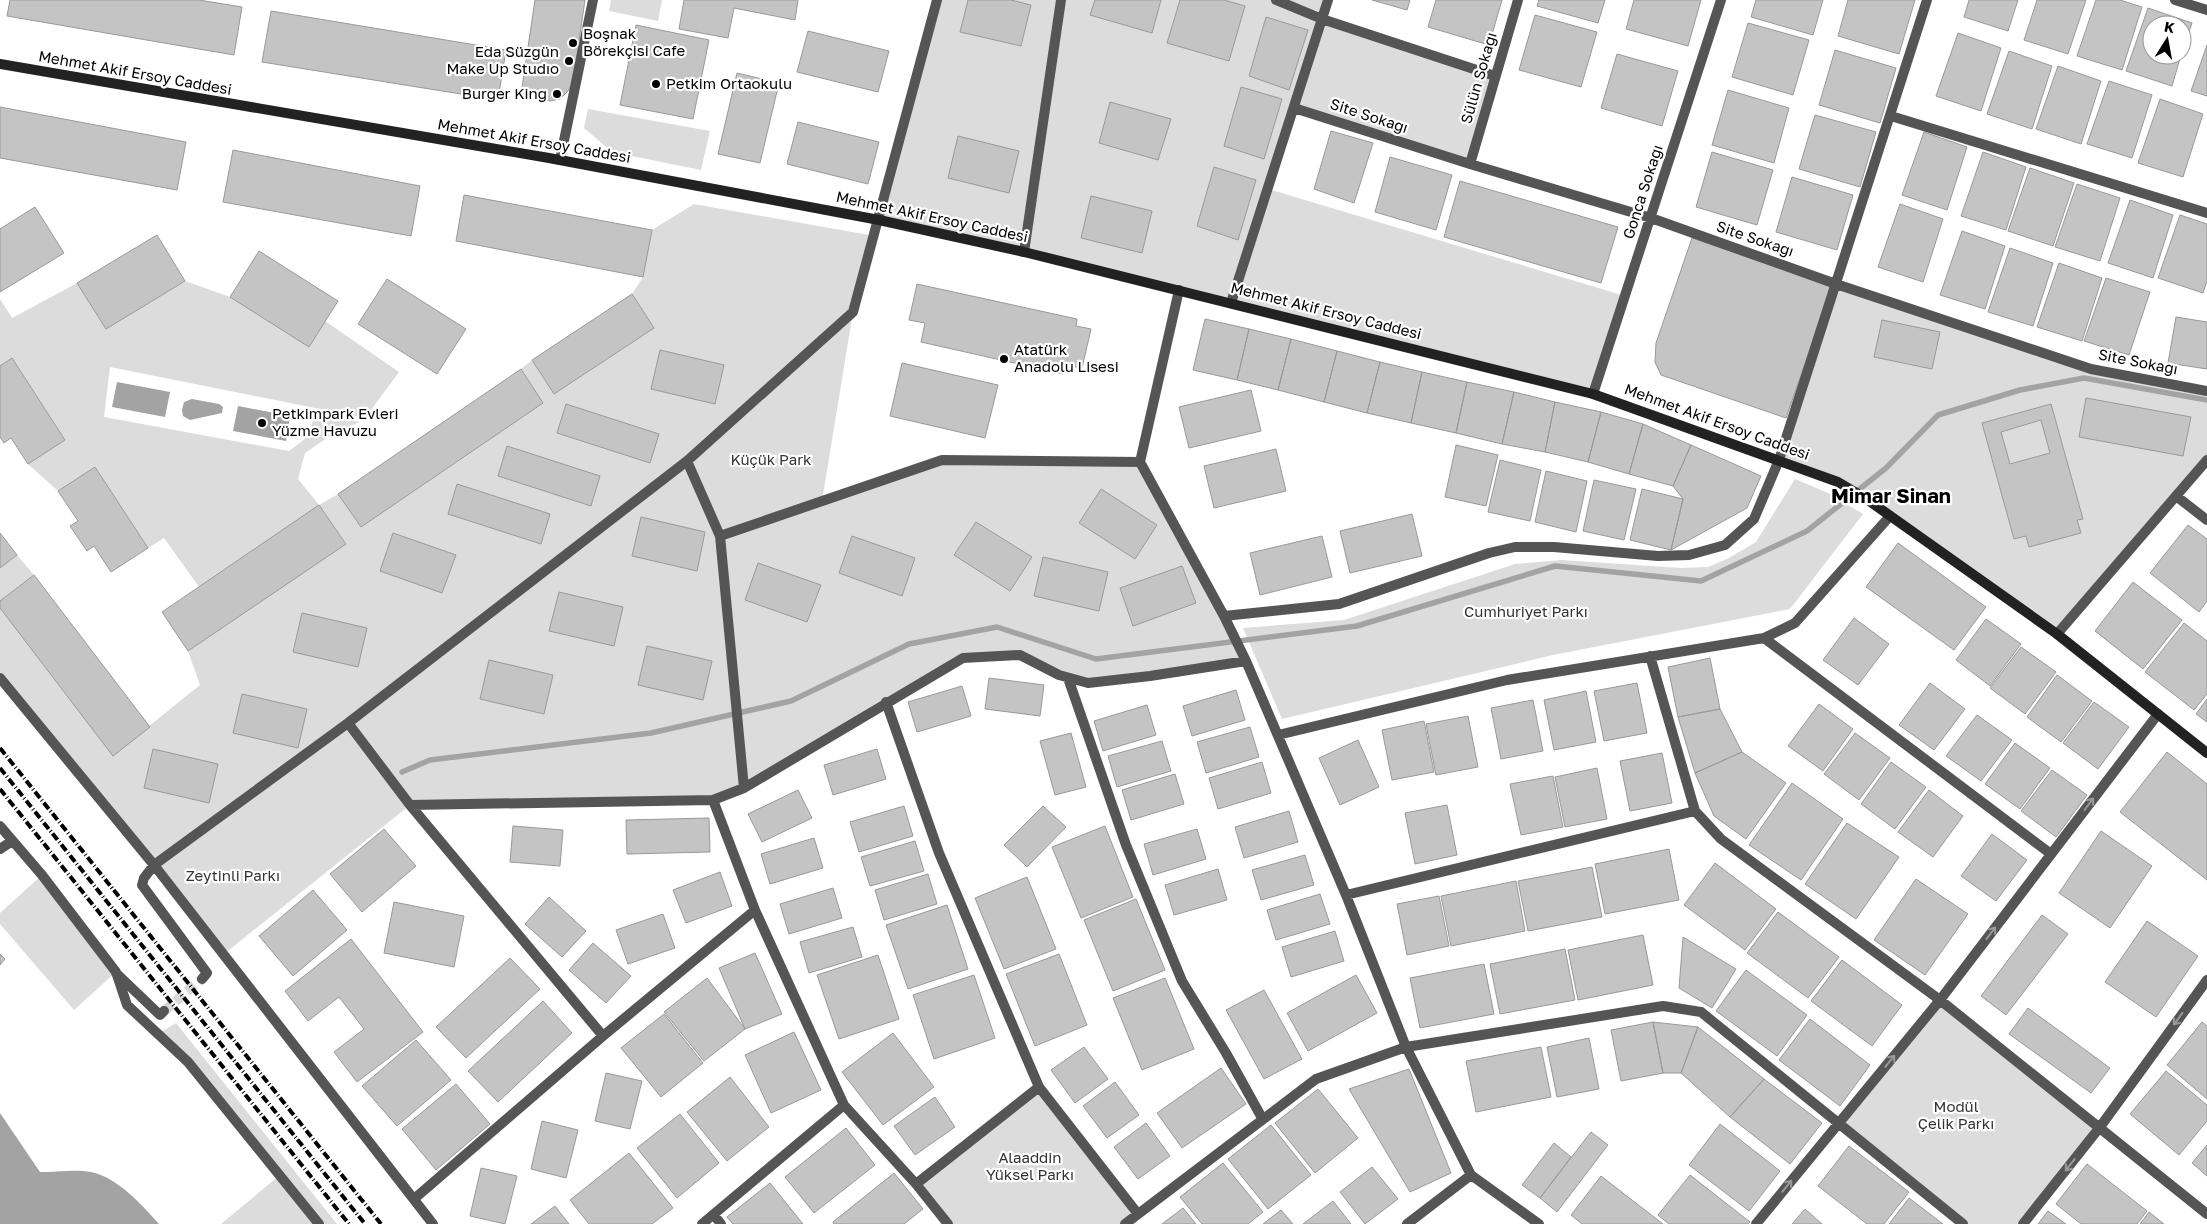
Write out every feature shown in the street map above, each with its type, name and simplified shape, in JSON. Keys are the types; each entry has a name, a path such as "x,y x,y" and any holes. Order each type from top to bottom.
{"main road":[{"name":"Mehmet Akif Ersoy Caddesi","path":"0,64 560,160 879,220 1024,252 1593,394 1838,482 1865,498 2057,634 2207,753"}],"street":[{"path":"560,160 593,0"},
{"path":"202,979 207,973 142,885 144,878 154,865 348,723 687,461 853,312 938,0"},
{"path":"1024,252 1062,0"},
{"path":"1276,0 1322,19 1495,76"},
{"path":"1231,303 1328,0"},
{"name":"Sülün Sokağı","path":"1470,164 1518,0"},
{"name":"Gonca Sokağı","path":"1593,394 1720,0"},
{"path":"1224,616 1339,604 1489,553 1515,547 1554,547 1658,556 1689,555 1725,544 1754,519 1779,460 1927,0"},
{"path":"2175,0 2207,10"},
{"name":"Site Sokağı","path":"1294,108 1470,164 1651,218 1836,284 2091,369 2207,391"},
{"path":"1891,116 2207,213"},
{"path":"1179,290 1140,462 1224,616 1246,661 1346,895 1406,1048 1471,1175 1538,1224"},
{"path":"720,536 942,460 1140,462"},
{"path":"2057,634 2207,460"},
{"path":"687,461 720,536 744,788"},
{"path":"2176,496 2207,520"},
{"path":"1278,735 1506,680 1764,638 1795,623 1890,516"},
{"path":"1764,638 2051,854"},
{"path":"410,805 713,800 744,788 963,658 1020,655 1068,678 1088,683 1150,676 1246,661"},
{"path":"1650,656 1694,811 1721,839 1940,1000 2207,1214"},
{"path":"0,678 154,865 433,1224"},
{"path":"1068,678 1126,845 1182,981 1262,1118"},
{"path":"886,702 938,853 1039,1088 1138,1214"},
{"path":"1756,1224 1940,1000 2158,714"},
{"path":"348,723 410,805 603,1036"},
{"path":"713,800 755,910 844,1105 916,1184 948,1224"},
{"path":"1346,895 1694,811"},
{"path":"0,826 42,875 116,972 160,1015 164,1011"},
{"path":"0,849 12,841"},
{"path":"414,1199 603,1036 755,910"},
{"path":"116,972 127,1005 188,1062 319,1224"},
{"path":"2023,1224 2100,1127 2207,980"},
{"path":"1125,1224 1262,1118 1316,1079 1406,1048 1663,1006 1701,1012 1963,1224"},
{"path":"916,1184 1039,1088"},
{"path":"702,1224 844,1105"},
{"path":"1407,1224 1471,1175"},
{"path":"714,1215 721,1224"}],"green space":[{"path":"611,0 662,0 658,21 609,11"},
{"path":"937,0 1328,0 1322,18 1495,76 1470,164 1295,108 1268,189 1625,296 1593,394 879,220"},
{"path":"588,109 710,131 701,170 612,152 584,128"},
{"path":"694,204 875,236 853,312 822,501 942,460 1140,462 1246,661 1088,683 1019,655 963,658 713,800 410,805 224,954 0,672 0,608 113,755 200,685 188,651 346,543 319,505 338,494 361,527 543,403 521,369 532,360 554,394 654,328 632,294 643,277 652,230"},
{"path":"185,281 230,297 309,347 325,321 399,372 365,418 110,367 104,417 289,451 310,435 314,413 360,422 337,431 305,453 298,479 319,505 199,587 164,538 148,548 95,467 58,491 28,464 65,439 12,358 0,366 0,299 12,318 77,283 106,329"},
{"path":"1836,284 2091,369 2207,391 2207,460 2057,634 1865,498 1779,460"},
{"name":"Cumhuriyet Parkı","path":"1795,479 1828,493 1863,514 1790,609 1553,655 1282,719 1243,628 1344,620 1515,564 1562,560 1681,568 1708,567 1729,558 1756,542"},
{"path":"17,555 34,575 0,601 0,568"},
{"path":"42,875 116,972 74,1010 0,924 0,913"},
{"name":"Modül Çelik Parkı","path":"1940,1000 2100,1127 2023,1224 1963,1224 1838,1124"},
{"path":"176,1023 337,1224 221,1224 280,1175 158,1034"},
{"name":"Alaaddin Yüksel Parkı","path":"1039,1087 1138,1214 1125,1224 948,1224 916,1184"}],"shaded area":[{"path":"117,382 170,392 165,417 112,407"},
{"path":"192,399 219,404 223,407 222,413 190,420 183,416 182,410 184,402"},
{"name":"Petkimpark Evleri Yüzme Havuzu","path":"238,406 290,416 286,441 233,431"},
{"path":"0,1113 40,1172 79,1171 101,1175 128,1193 159,1224 0,1224"}],"building":[{"path":"10,0 199,0 242,7 234,55 7,16"},
{"path":"535,0 585,0 573,82 560,99 550,101 521,94"},
{"name":"Petkim Ortaokulu","path":"684,0 798,0 795,20 734,8 728,38 679,29"},
{"path":"968,0 1011,0 1031,5 1021,46 960,32"},
{"path":"1095,0 1161,0 1152,33 1090,15"},
{"path":"1180,0 1224,0 1245,6 1229,61 1167,43"},
{"path":"1372,0 1410,0 1407,10"},
{"path":"1436,0 1502,0 1489,45 1428,27"},
{"path":"1539,0 1605,0 1598,23 1537,6"},
{"path":"1634,0 1701,0 1688,46 1626,29"},
{"path":"1756,0 1823,0 1813,35 1751,17"},
{"path":"1848,0 1915,0 1899,54 1838,36"},
{"path":"1969,0 2018,0 2008,31 1964,17"},
{"path":"2037,0 2086,0 2068,54 2024,40"},
{"path":"2096,0 2120,0 2142,7 2122,70 2077,56"},
{"path":"2148,8 2169,15 2146,15"},
{"path":"271,11 506,50 498,100 262,62"},
{"path":"1535,15 1597,32 1581,87 1519,70"},
{"path":"1266,17 1308,30 1289,90 1249,76"},
{"path":"1748,23 1809,40 1793,95 1732,77"},
{"path":"636,25 709,40 693,119 620,105"},
{"path":"2142,25 2142,65 2178,65 2172,86 2126,71"},
{"path":"808,31 889,51 878,92 797,72"},
{"path":"1958,33 2001,48 1981,111 1936,96"},
{"path":"2207,45 2207,96 2191,91"},
{"path":"1835,50 1896,68 1880,123 1819,105"},
{"path":"2009,51 2052,66 2032,129 1987,114"},
{"path":"1617,54 1678,71 1662,126 1601,108"},
{"path":"2058,66 2101,81 2081,144 2036,129"},
{"path":"737,73 779,83 760,163 718,154"},
{"path":"2109,81 2152,95 2132,158 2087,144"},
{"path":"1241,87 1282,99 1264,159 1224,146"},
{"path":"1728,90 1789,108 1774,163 1712,145"},
{"path":"2160,99 2203,114 2183,177 2138,163"},
{"path":"1110,102 1171,119 1158,160 1099,143"},
{"path":"0,107 186,142 177,190 0,158"},
{"path":"1815,115 1876,132 1860,187 1799,169"},
{"path":"798,122 879,142 868,184 787,164"},
{"path":"1331,131 1373,143 1354,203 1314,189"},
{"path":"1924,132 1967,147 1947,210 1902,195"},
{"path":"958,136 1019,151 1009,193 948,178"},
{"path":"233,150 420,186 411,236 223,202"},
{"path":"1712,152 1773,170 1757,225 1696,207"},
{"path":"1983,152 2026,167 2006,230 1961,216"},
{"path":"1390,157 1452,175 1436,230 1375,212"},
{"path":"1214,167 1256,180 1238,240 1197,226"},
{"path":"2030,168 2074,183 2053,246 2008,231"},
{"path":"1792,177 1853,195 1837,250 1776,232"},
{"path":"1460,181 1618,227 1601,283 1444,237"},
{"path":"2077,184 2120,198 2100,261 2055,247"},
{"path":"464,195 652,230 643,277 456,241"},
{"path":"1091,196 1152,211 1142,253 1081,238"},
{"path":"2130,200 2173,215 2153,278 2108,263"},
{"path":"1900,204 1943,219 1923,282 1878,267"},
{"path":"35,207 64,253 0,292 0,229"},
{"path":"2180,215 2207,224 2207,281 2203,293 2158,278"},
{"path":"1962,231 2005,246 1985,309 1940,295"},
{"path":"157,235 185,281 106,329 77,283"},
{"path":"1692,238 1832,286 1786,418 1661,375 1655,362 1656,343"},
{"path":"2010,248 2053,263 2033,326 1988,312"},
{"path":"259,251 338,301 309,347 230,297"},
{"path":"2059,263 2102,278 2082,341 2037,327"},
{"path":"2106,278 2150,292 2129,355 2084,341"},
{"path":"387,279 466,329 437,374 358,324"},
{"name":"Atatürk Anadolu Lisesi","path":"917,284 1077,319 1076,326 1091,329 1082,368 1065,365 1063,374 921,342 925,323 909,320"},
{"path":"632,294 654,328 554,394 532,360"},
{"path":"2176,317 2207,322 2207,369 2168,363"},
{"path":"1205,319 1249,329 1237,380 1193,370"},
{"path":"1882,320 1940,332 1932,369 1874,357"},
{"path":"1249,329 1291,339 1278,390 1237,380"},
{"path":"1291,339 1337,351 1324,402 1278,390"},
{"path":"660,350 724,365 715,404 651,389"},
{"path":"1337,351 1380,362 1367,413 1324,402"},
{"path":"12,358 65,440 28,464 11,438 4,443 0,437 0,366"},
{"path":"1380,362 1422,372 1411,423 1367,413"},
{"path":"902,363 998,385 985,438 890,416"},
{"path":"521,369 543,403 361,527 338,494"},
{"path":"1422,372 1467,382 1456,433 1411,423"},
{"path":"1467,382 1514,392 1502,444 1456,433"},
{"path":"1251,390 1261,431 1189,448 1179,407"},
{"path":"1514,392 1555,402 1545,452 1502,444"},
{"path":"2086,398 2191,417 2183,456 2079,437"},
{"path":"1555,402 1601,412 1588,462 1545,452"},
{"path":"566,404 659,434 650,463 557,433"},
{"path":"2051,404 2083,519 2077,520 2081,533 2029,547 2026,536 2014,539 1982,423","holes":["2041,420 2050,453 2010,464 2001,432"]},
{"path":"1601,412 1643,424 1629,474 1588,462"},
{"path":"1643,424 1691,445 1673,486 1629,474"},
{"path":"1456,445 1498,455 1486,506 1445,497"},
{"path":"1691,445 1761,476 1747,508 1671,550 1683,499 1673,486"},
{"path":"507,446 600,476 591,506 498,476"},
{"path":"1276,449 1286,491 1214,508 1204,466"},
{"path":"1500,460 1541,470 1530,521 1488,512"},
{"path":"95,467 148,548 111,572 94,546 87,551 70,526 78,521 58,491"},
{"path":"1546,471 1587,481 1576,532 1535,522"},
{"path":"1594,480 1636,489 1624,540 1583,531"},
{"path":"457,484 550,514 541,544 448,514"},
{"path":"1101,489 1157,525 1135,559 1079,523"},
{"path":"1642,489 1683,499 1671,550 1630,540"},
{"path":"319,505 346,544 188,651 162,612"},
{"path":"1412,514 1422,556 1350,573 1340,531"},
{"path":"641,517 705,532 697,571 632,556"},
{"path":"976,522 1032,557 1010,591 954,555"},
{"path":"2188,525 2207,539 2207,601 2199,612 2150,573"},
{"path":"0,533 17,555 0,568"},
{"path":"393,533 456,555 442,593 380,571"},
{"path":"852,536 915,558 902,596 839,573"},
{"path":"1322,536 1332,577 1260,595 1250,553"},
{"path":"1898,543 1986,607 1954,650 1866,587"},
{"path":"1043,557 1108,572 1099,611 1034,596"},
{"path":"758,563 821,585 807,622 745,600"},
{"path":"1182,566 1196,603 1133,626 1120,588"},
{"path":"34,575 150,727 113,756 0,608 0,601"},
{"path":"2133,582 2182,620 2143,669 2095,631"},
{"path":"559,592 623,607 614,646 549,631"},
{"path":"302,613 367,628 358,667 293,652"},
{"path":"1854,618 1889,644 1858,685 1823,660"},
{"path":"1986,619 2021,644 1990,686 1956,660"},
{"path":"2184,623 2207,641 2207,694 2194,710 2145,672"},
{"path":"647,646 712,661 703,700 638,685"},
{"path":"2021,647 2056,672 2025,714 1990,688"},
{"path":"1710,658 1720,709 1678,717 1668,667"},
{"path":"489,660 553,675 544,714 480,699"},
{"path":"2057,675 2092,701 2061,742 2027,717"},
{"path":"989,678 1044,685 1040,716 985,709"},
{"path":"1637,683 1647,733 1604,741 1594,691"},
{"path":"1930,683 1965,709 1934,750 1899,725"},
{"path":"962,686 971,716 917,732 908,702"},
{"path":"1236,690 1245,720 1192,736 1183,706"},
{"path":"1586,691 1596,742 1554,750 1544,700"},
{"path":"242,694 307,709 298,748 233,733"},
{"path":"2207,699 2207,722 2196,714"},
{"path":"1533,700 1543,751 1501,759 1491,708"},
{"path":"2094,702 2129,727 2098,769 2063,743"},
{"path":"1819,704 1853,729 1823,771 1788,746"},
{"path":"1147,705 1156,735 1103,751 1094,721"},
{"path":"1720,709 1742,752 1695,773 1678,717"},
{"path":"1977,715 2012,740 1981,781 1946,756"},
{"path":"1468,716 1478,767 1436,775 1426,724"},
{"path":"1424,721 1434,772 1392,780 1382,730"},
{"path":"1250,727 1259,757 1206,773 1197,742"},
{"path":"1071,733 1086,787 1055,795 1040,741"},
{"path":"1855,733 1890,758 1859,800 1824,774"},
{"path":"1358,740 1379,787 1340,805 1319,758"},
{"path":"1162,741 1171,771 1117,787 1108,756"},
{"path":"2015,743 2050,768 2020,809 1985,784"},
{"path":"153,749 218,764 209,803 144,788"},
{"path":"877,749 886,779 833,795 824,765"},
{"path":"1742,752 1786,783 1746,839 1714,816 1695,773"},
{"path":"2167,752 2207,784 2207,880 2120,812"},
{"path":"1662,753 1672,803 1630,811 1620,761"},
{"path":"1262,762 1271,793 1218,809 1209,778"},
{"path":"1891,762 1926,787 1895,829 1861,804"},
{"path":"1597,768 1607,819 1565,827 1555,777"},
{"path":"2052,770 2087,795 2056,837 2021,811"},
{"path":"1175,774 1184,804 1131,820 1122,790"},
{"path":"1553,776 1563,827 1521,835 1510,784"},
{"path":"1792,783 1843,819 1801,880 1749,845"},
{"path":"798,790 812,818 762,842 748,814"},
{"path":"1929,790 1963,816 1933,857 1898,832"},
{"path":"1447,805 1457,855 1415,864 1405,813"},
{"path":"904,806 913,836 859,852 850,822"},
{"path":"1043,806 1066,827 1027,867 1004,845"},
{"path":"1289,811 1298,842 1244,858 1235,827"},
{"path":"709,818 710,852 627,854 626,820"},
{"path":"1847,823 1899,857 1856,919 1805,884"},
{"path":"513,826 563,830 560,866 510,862"},
{"path":"1105,826 1133,897 1081,918 1052,847"},
{"path":"384,829 416,866 362,912 330,874"},
{"path":"1197,829 1206,859 1153,875 1144,844"},
{"path":"2101,831 2152,866 2110,928 2059,893"},
{"path":"1992,834 2027,860 1996,901 1961,876"},
{"path":"814,838 823,868 770,884 761,854"},
{"path":"915,841 924,871 870,886 861,857"},
{"path":"1669,849 1679,900 1605,914 1595,864"},
{"path":"1305,855 1314,885 1261,900 1252,870"},
{"path":"1715,863 1776,909 1745,950 1684,905"},
{"path":"1592,867 1602,917 1528,931 1518,881"},
{"path":"1218,869 1227,900 1174,915 1165,885"},
{"path":"720,872 732,906 686,923 673,890"},
{"path":"928,874 937,904 884,920 875,890"},
{"path":"1027,877 1056,949 1004,969 975,898"},
{"path":"1916,879 1968,914 1925,975 1874,940"},
{"path":"1516,881 1525,931 1451,946 1441,896"},
{"path":"833,888 842,918 789,934 780,904"},
{"path":"313,890 347,930 293,976 259,936"},
{"path":"1320,894 1330,924 1276,940 1267,910"},
{"path":"1439,896 1449,946 1407,955 1397,904"},
{"path":"549,897 586,931 562,957 525,924"},
{"path":"1136,899 1165,970 1113,991 1084,920"},
{"path":"394,902 464,916 454,967 384,953"},
{"path":"947,905 968,969 908,989 886,925"},
{"path":"1778,912 1839,957 1808,998 1747,953"},
{"path":"663,914 675,948 628,964 616,930"},
{"path":"2042,915 2068,934 2006,1015 1981,996"},
{"path":"2147,921 2198,956 2156,1017 2105,982"},
{"path":"853,927 862,957 809,973 800,942"},
{"path":"1335,931 1344,961 1291,977 1282,947"},
{"path":"1643,935 1653,985 1578,1000 1568,950"},
{"path":"1683,937 1736,969 1712,1008 1679,988"},
{"path":"351,939 423,1032 357,1082 334,1052 364,1029 339,997 308,1021 285,991"},
{"path":"593,943 631,976 606,1003 569,970"},
{"path":"1565,949 1575,1000 1500,1014 1490,964"},
{"path":"755,953 782,1014 745,1029 719,968"},
{"path":"0,954 5,959 0,965"},
{"path":"1059,954 1087,1025 1035,1046 1006,974"},
{"path":"878,955 899,1019 839,1039 817,975"},
{"path":"510,958 540,989 466,1058 436,1027"},
{"path":"1842,960 1902,1005 1872,1046 1811,1001"},
{"path":"1484,964 1494,1014 1420,1028 1410,978"},
{"path":"1746,970 1807,1015 1777,1056 1716,1011"},
{"path":"974,975 995,1038 934,1059 913,995"},
{"path":"1356,975 1377,1013 1308,1051 1287,1013"},
{"path":"707,978 745,1029 704,1061 664,1012"},
{"path":"1165,978 1194,1049 1142,1070 1113,998"},
{"path":"1264,990 1302,1059 1264,1079 1226,1010"},
{"path":"543,1001 572,1033 498,1102 468,1071"},
{"path":"2028,1008 2110,1068 2091,1093 2009,1034"},
{"path":"664,1014 703,1063 661,1097 621,1048"},
{"path":"1810,1019 1870,1065 1840,1106 1779,1060"},
{"path":"1653,1022 1663,1073 1621,1081 1611,1030"},
{"path":"1653,1022 1698,1027 1681,1073 1663,1073"},
{"path":"2202,1022 2207,1026 2207,1099 2167,1065"},
{"path":"1698,1027 1764,1079 1730,1117 1681,1073"},
{"path":"794,1032 821,1090 771,1113 745,1055"},
{"path":"893,1033 934,1087 883,1125 842,1072"},
{"path":"1589,1038 1599,1089 1557,1097 1547,1047"},
{"path":"416,1040 451,1080 397,1126 362,1086"},
{"path":"1084,1047 1108,1079 1075,1103 1051,1070"},
{"path":"1541,1047 1551,1097 1476,1112 1466,1061"},
{"path":"1221,1068 1246,1104 1182,1148 1157,1113"},
{"path":"1409,1069 1451,1173 1410,1192 1349,1089"},
{"path":"2166,1071 2207,1105 2207,1121 2179,1155 2130,1114"},
{"path":"606,1073 642,1081 630,1129 595,1121"},
{"path":"730,1077 769,1127 727,1161 687,1112"},
{"path":"1764,1079 1822,1123 1790,1164 1730,1117"},
{"path":"1115,1082 1139,1115 1107,1138 1083,1106"},
{"path":"456,1084 490,1124 436,1170 402,1129"},
{"path":"1318,1089 1358,1138 1315,1173 1275,1123"},
{"path":"935,1097 955,1127 915,1155 894,1126"},
{"path":"680,1114 719,1163 677,1198 637,1148"},
{"path":"542,1121 578,1130 566,1178 531,1169"},
{"path":"1146,1123 1170,1156 1138,1179 1114,1147"},
{"path":"1720,1124 1780,1171 1749,1211 1689,1165"},
{"path":"1271,1125 1311,1175 1268,1209 1228,1159"},
{"path":"846,1128 875,1165 814,1213 785,1177"},
{"path":"1591,1132 1608,1145 1557,1212 1540,1198"},
{"path":"1554,1143 1571,1157 1540,1198 1522,1185"},
{"path":"2207,1145 2207,1176 2192,1163"},
{"path":"1849,1146 1909,1192 1884,1224 1867,1224 1818,1186"},
{"path":"629,1153 673,1208 652,1224 589,1224 570,1200"},
{"path":"1223,1163 1263,1212 1248,1224 1202,1224 1180,1197"},
{"path":"2087,1164 2147,1211 2137,1224 2081,1224 2056,1204"},
{"path":"1372,1167 1398,1199 1365,1224 1340,1192"},
{"path":"481,1168 517,1176 505,1224 470,1216"},
{"path":"894,1173 923,1209 904,1224 834,1224 833,1222"},
{"path":"1690,1175 1750,1222 1748,1224 1669,1224 1658,1215"},
{"path":"1601,1176 1663,1224 1582,1224 1571,1215"},
{"path":"770,1183 803,1224 733,1224 727,1217"},
{"path":"1909,1198 1943,1224 1889,1224"},
{"path":"1333,1201 1351,1224 1303,1224"},
{"path":"555,1206 569,1224 531,1224"},
{"path":"1183,1208 1196,1224 1162,1224"},
{"path":"1805,1209 1822,1224 1792,1224"},
{"path":"1281,1210 1293,1224 1263,1224"},
{"path":"2048,1211 2066,1224 2038,1224"},
{"path":"2149,1212 2164,1224 2140,1224"}],"waterway":[{"path":"402,772 430,760 651,733 791,701 909,644 997,627 1096,659 1357,626 1555,566 1701,581 1807,531 1886,468 1938,415 2020,390 2084,378 2207,400"}],"tunnel":[{"path":"164,1011 202,979"}],"railway":[{"path":"0,748 381,1224"},
{"path":"0,768 365,1224"},
{"path":"0,789 349,1224"}],"place":[{"name":"Boşnak Börekçisi Cafe","path":"573,43"},
{"name":"Eda Süzgün Make Up Studıo","path":"569,61"},
{"name":"Petkim Ortaokulu","path":"656,84"},
{"name":"Burger King","path":"557,94"},
{"name":"Atatürk Anadolu Lisesi","path":"1004,359"},
{"name":"Petkimpark Evleri Yüzme Havuzu","path":"262,423"}],"district":[{"name":"Mimar Sinan","path":"1891,496"}],"park label":[{"name":"Küçük Park","path":"771,460"},
{"name":"Zeytinli Parkı","path":"233,876"}]}
